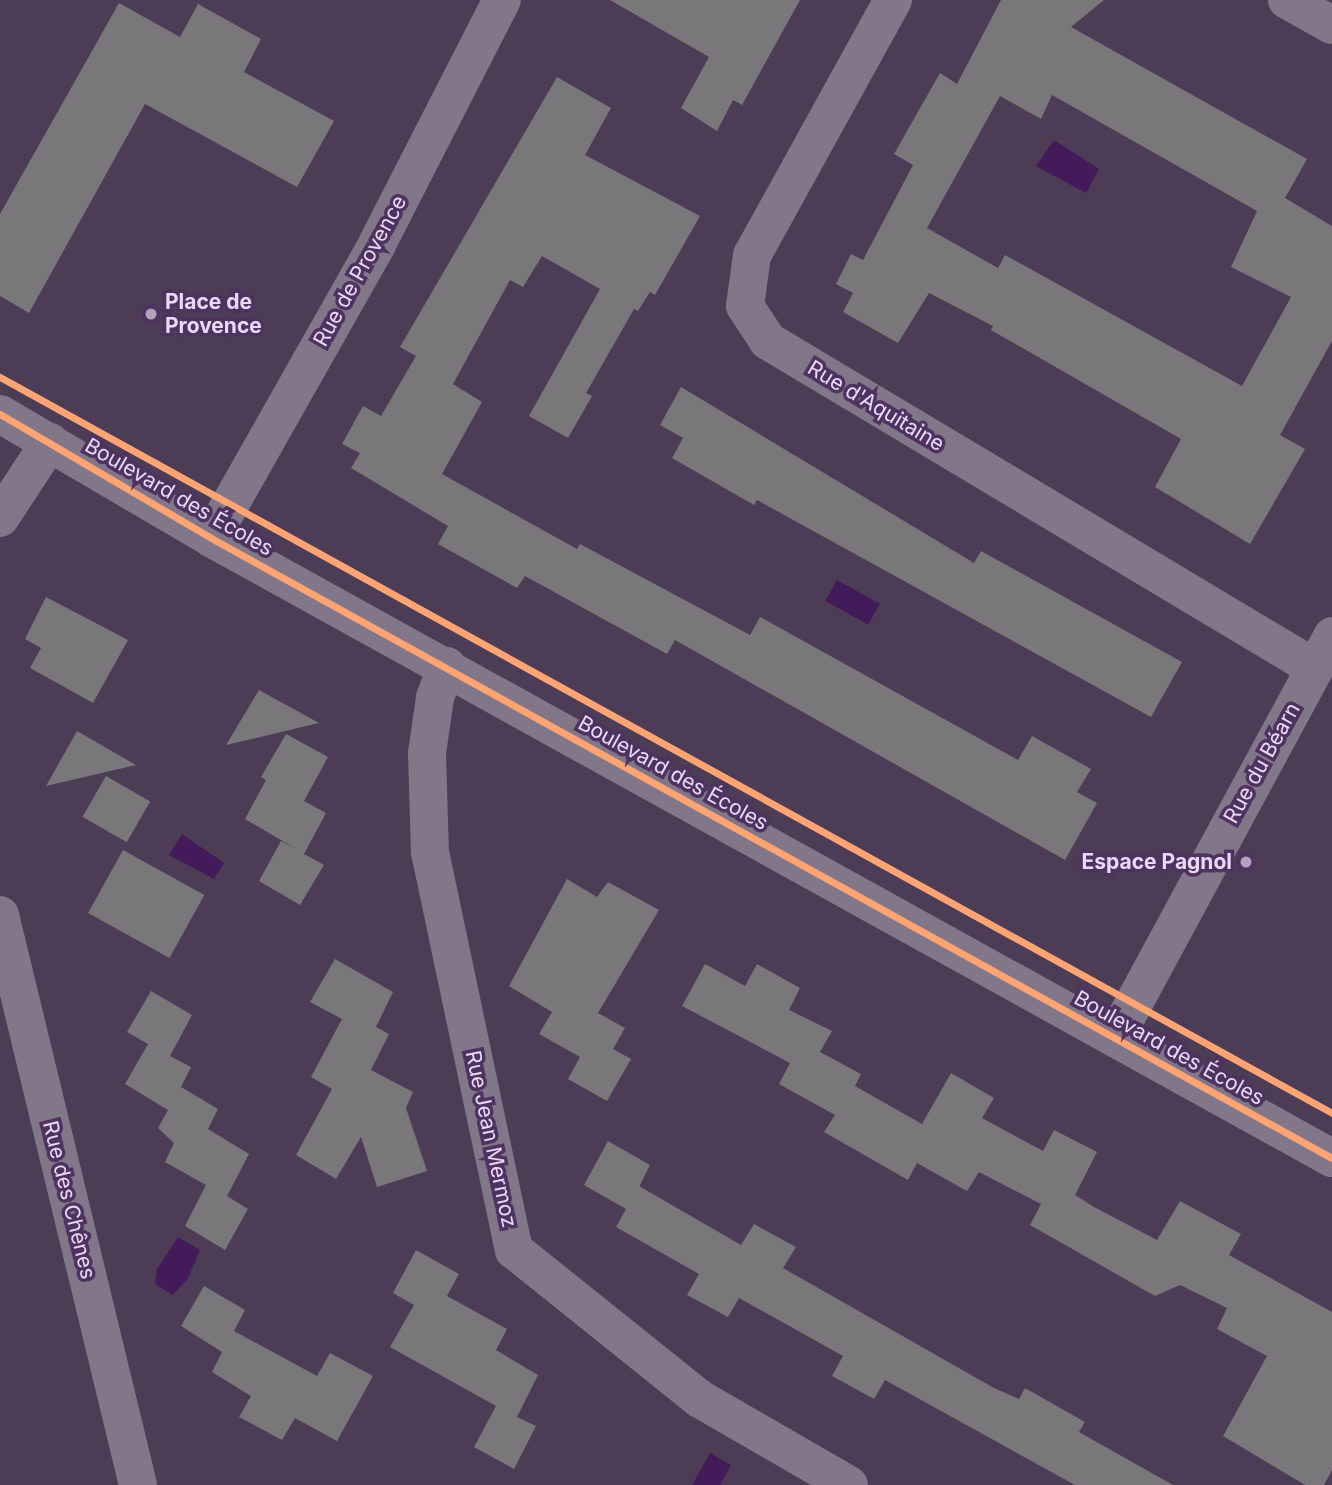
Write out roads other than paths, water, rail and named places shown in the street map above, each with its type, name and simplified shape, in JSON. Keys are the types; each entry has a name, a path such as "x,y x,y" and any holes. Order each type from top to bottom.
{"street":[{"name":"Rue de Provence","path":"211,538 377,244 502,0"},
{"name":"Rue d'Aquitaine","path":"893,0 752,255 745,306 768,341 1323,652"},
{"path":"1287,0 1332,25"},
{"name":"Boulevard des Écoles","path":"0,414 211,538 447,666 1332,1158"},
{"path":"0,518 50,442"},
{"name":"Rue du Béarn","path":"1115,1038 1323,652"},
{"name":"Rue Jean Mermoz","path":"447,666 435,698 426,753 430,852 514,1250 700,1399 849,1485"},
{"name":"Rue des Chênes","path":"0,915 138,1485"}],"place":[{"name":"Place de Provence","path":"151,314"},
{"name":"Espace Pagnol","path":"1246,862"}]}
